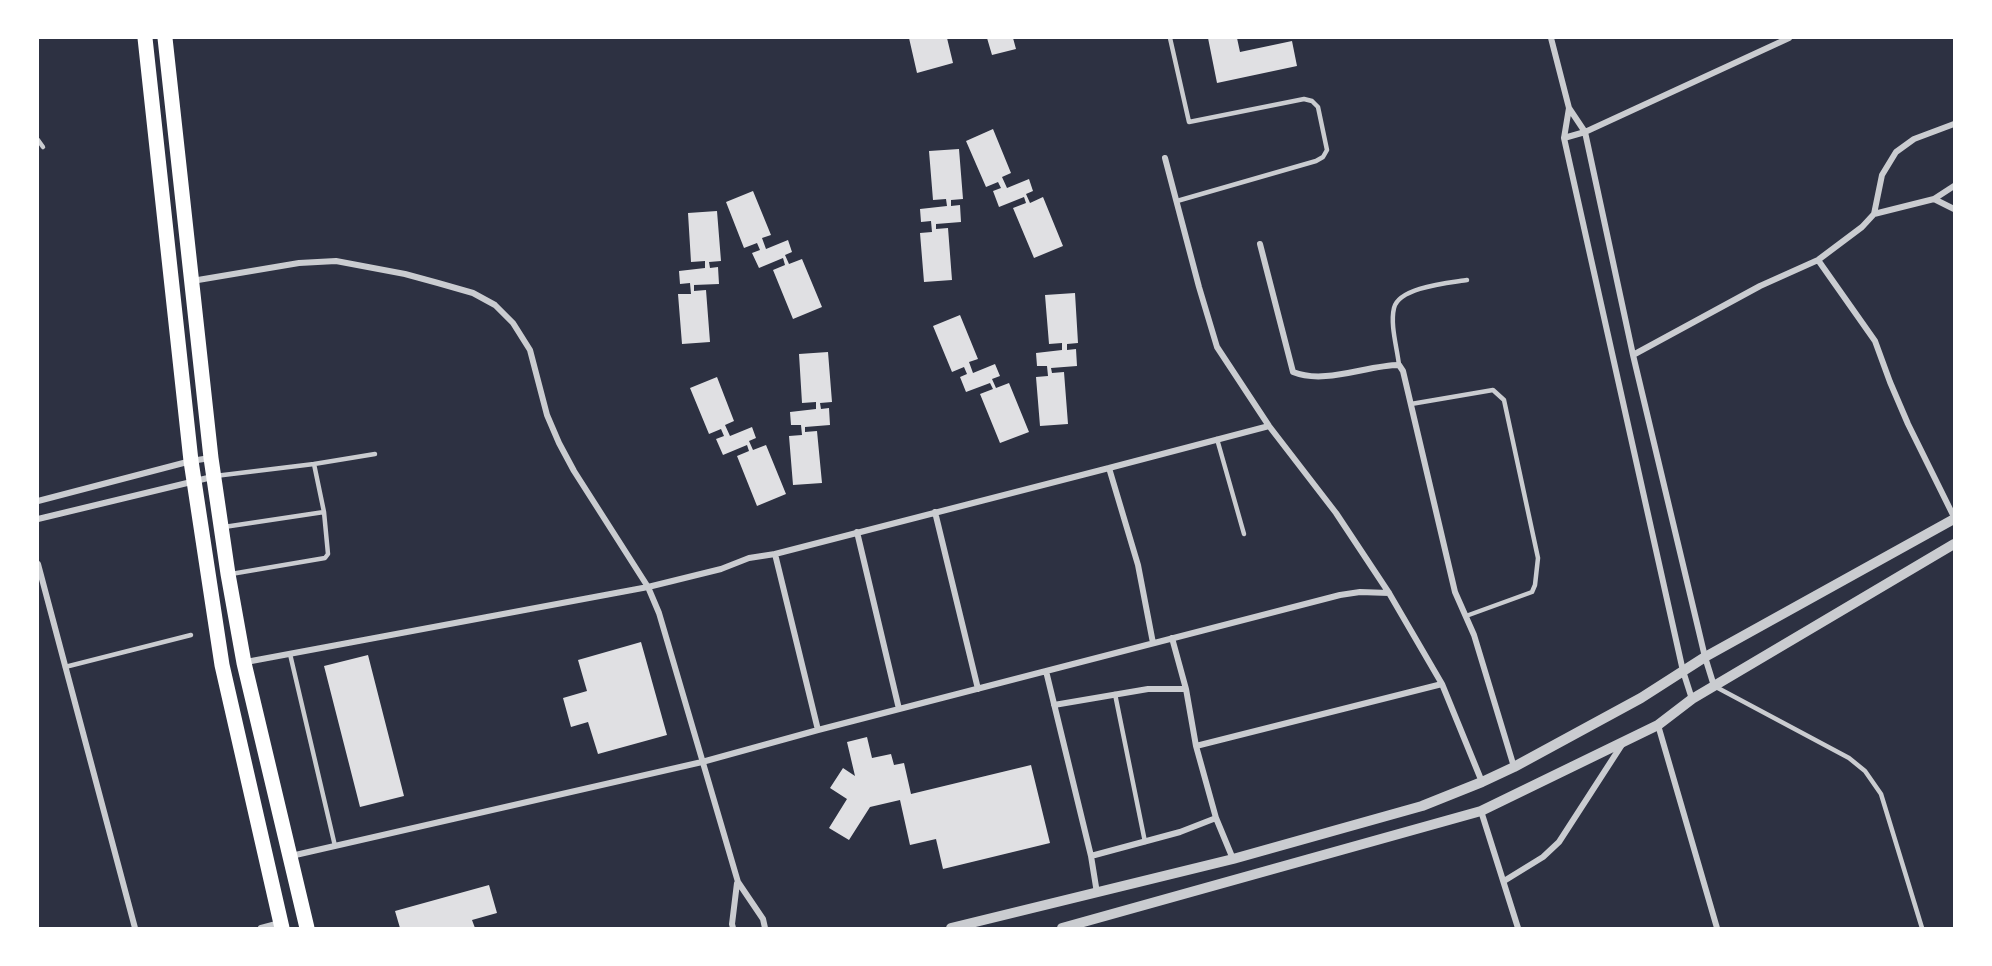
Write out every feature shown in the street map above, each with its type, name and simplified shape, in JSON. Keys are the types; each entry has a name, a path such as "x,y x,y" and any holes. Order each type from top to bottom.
{"main road":[{"path":"145,38 191,461 222,665 281,926"},
{"path":"165,38 211,458 228,574 244,663 307,928"}],"street":[{"path":"1551,38 1569,108 1585,132 1633,355 1705,657 1714,686"},
{"path":"1564,138 1585,132 1789,38"},
{"path":"1569,108 1564,138 1683,671 1692,699"},
{"path":"1633,355 1760,286 1818,260 1862,227 1874,214 1882,175 1896,152 1914,139 1954,124"},
{"path":"1165,158 1217,347 1269,426 1336,513 1389,593 1442,684 1482,782"},
{"path":"1874,214 1934,199 1954,186"},
{"path":"1934,199 1954,209"},
{"path":"1260,244 1293,372 1302,376 1354,373 1390,365 1400,365 1403,371 1455,592 1474,635 1514,767"},
{"path":"951,928 1233,859 1422,806 1482,782 1641,698 1705,657 1954,518 1908,424 1875,341 1818,260"},
{"path":"192,281 299,263 336,261 405,274 473,293 495,305 513,323 530,350 547,415 574,471 648,588 659,613 738,882 763,919 765,928"},
{"path":"244,663 648,588 721,569 749,558 775,554 1269,426"},
{"path":"38,501 191,461 211,458"},
{"path":"1109,468 1138,565 1152,643"},
{"path":"38,519 214,477"},
{"path":"935,512 978,689"},
{"path":"857,532 899,709"},
{"path":"1062,928 1481,811 1658,725 1692,699 1954,544"},
{"path":"775,554 818,730"},
{"path":"38,564 135,928"},
{"path":"289,857 702,762 1340,594 1389,593"},
{"path":"1172,638 1186,689 1196,746 1216,818 1233,859"},
{"path":"1046,671 1091,856 1097,893"},
{"path":"1196,746 1442,684"},
{"path":"1053,705 1148,689 1186,689"},
{"path":"1658,725 1717,928"},
{"path":"1504,881 1543,857 1559,842 1624,741"},
{"path":"1481,811 1518,928"},
{"path":"1091,856 1199,826 1216,818"},
{"path":"733,928 738,882"},
{"path":"261,928 281,926"}],"lane":[{"path":"1170,38 1189,122 1304,99 1312,101 1318,107 1327,150 1323,158 1316,161 1177,201"},
{"path":"38,140 43,147"},
{"path":"1400,365 1394,325 1394,307 1399,299 1414,291 1467,280"},
{"path":"1411,404 1493,390 1504,400 1538,558 1535,585 1532,592 1466,615"},
{"path":"1217,439 1244,534"},
{"path":"214,477 375,454"},
{"path":"228,574 324,558 328,554 324,512 314,464"},
{"path":"221,528 324,512"},
{"path":"65,667 191,635"},
{"path":"290,654 335,846"},
{"path":"1714,686 1849,758 1865,771 1881,794 1922,928"},
{"path":"1115,694 1145,842"}],"building":[{"path":"909,38 947,38 953,63 917,73"},
{"path":"987,38 1013,38 1016,49 992,55"},
{"path":"1208,38 1237,38 1240,52 1292,41 1297,66 1217,83"},
{"path":"993,129 1011,173 1002,177 1007,188 1029,179 1033,191 1026,194 1030,203 1043,197 1063,246 1034,258 1013,208 1026,203 1024,197 999,207 993,191 1001,188 998,182 986,187 966,141"},
{"path":"959,149 963,199 951,200 951,206 960,205 961,222 936,224 936,229 948,228 952,280 924,282 920,233 932,232 931,221 921,222 920,209 947,206 946,199 933,200 929,151"},
{"path":"753,191 771,235 762,238 766,249 788,240 792,252 785,255 789,264 802,259 822,307 793,319 773,270 785,265 783,258 759,268 752,253 760,250 757,243 744,248 726,202"},
{"path":"717,211 721,261 709,262 710,268 718,267 719,284 694,285 694,291 706,290 710,342 682,344 678,294 691,294 690,283 680,284 679,271 705,268 705,261 691,262 688,213"},
{"path":"1075,293 1078,343 1067,344 1067,350 1076,349 1077,366 1051,368 1052,373 1064,372 1068,424 1040,426 1036,377 1048,376 1047,366 1037,366 1036,353 1062,350 1062,343 1049,344 1045,295"},
{"path":"960,315 978,359 969,362 973,373 995,364 1000,376 992,379 996,388 1009,383 1029,432 1000,443 980,394 993,389 990,383 966,392 960,377 967,374 964,367 952,372 933,326"},
{"path":"828,352 832,402 820,403 821,409 829,408 830,425 805,427 805,432 817,431 822,483 793,485 789,436 802,435 801,425 791,425 790,412 816,409 816,402 802,403 799,354"},
{"path":"717,377 734,421 725,425 730,436 752,427 756,438 749,441 753,450 766,445 786,494 757,506 737,456 749,451 747,445 723,455 716,439 724,436 721,429 709,434 690,388"},
{"path":"641,642 667,735 598,754 588,722 571,727 563,698 587,691 578,660"},
{"path":"368,655 404,796 360,807 324,666"},
{"path":"867,737 872,758 891,754 894,765 904,763 911,794 1031,765 1050,843 943,869 936,839 910,845 900,800 870,807 849,840 829,828 847,799 830,788 843,768 855,776 847,742"},
{"path":"489,885 497,913 472,920 475,928 400,928 395,911"}]}
